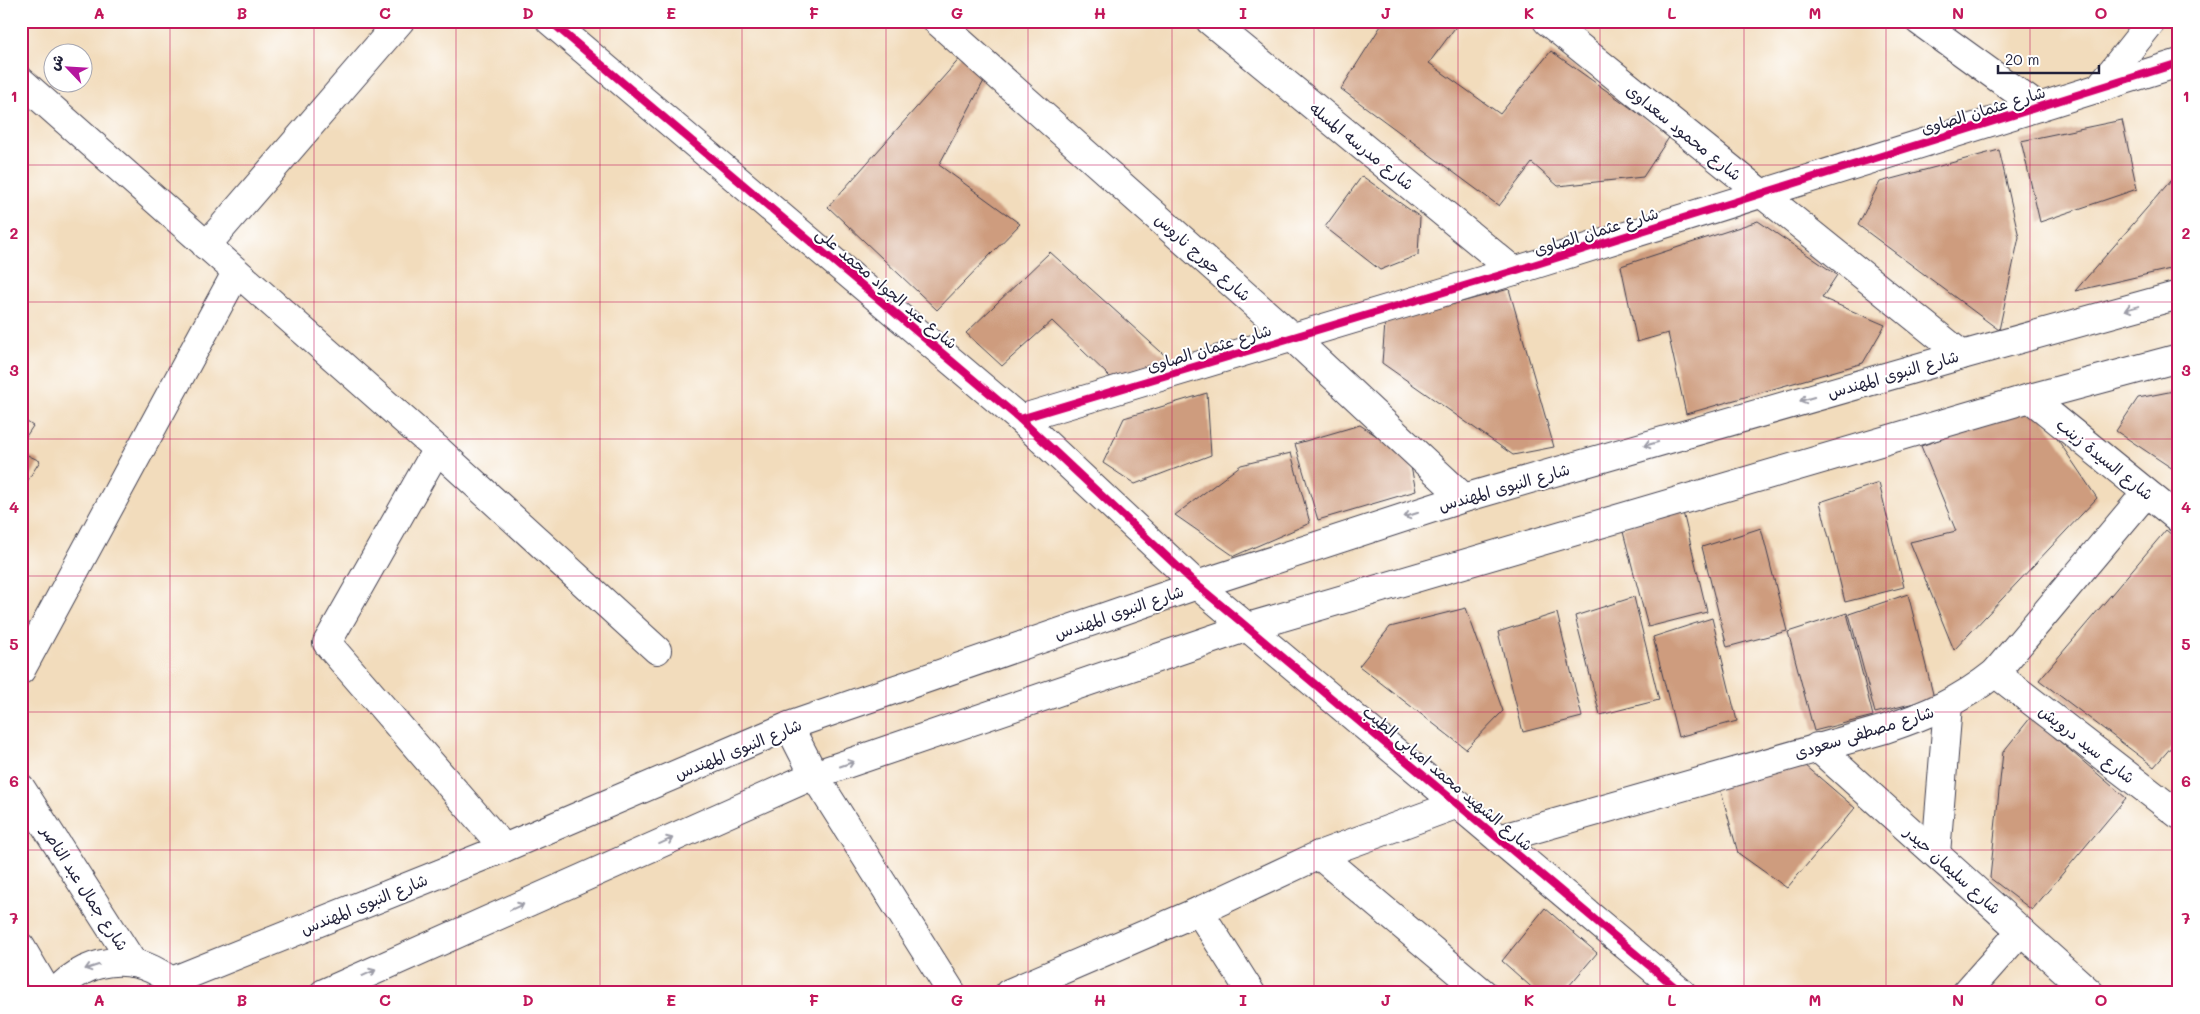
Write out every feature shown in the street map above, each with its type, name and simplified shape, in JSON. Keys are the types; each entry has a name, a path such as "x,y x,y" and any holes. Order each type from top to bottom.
{"street":[{"path":"206,246 400,21"},
{"name":"شارع عبد الجواد محمد على","path":"550,21 1020,419 1197,585"},
{"name":"شارع جورج ناروس","path":"937,21 1292,337 1464,498"},
{"name":"شارع مدرسه المسله","path":"1210,21 1514,271"},
{"name":"شارع محمود سعداوى","path":"1547,21 1962,355"},
{"path":"1919,21 2038,107"},
{"path":"2098,89 2152,21"},
{"name":"شارع عثمان الصاوى","path":"1020,419 1514,271 2179,63"},
{"path":"21,81 437,449 657,650"},
{"path":"21,670 236,273"},
{"name":"شارع النبوى المهندس","path":"177,987 789,726 1197,585 1464,498 1962,355 2179,295"},
{"path":"324,993 814,775 1248,628 2030,398 2179,358"},
{"name":"شارع السيدة زينب","path":"2030,398 2179,520"},
{"path":"437,449 327,643 504,848"},
{"name":"شارع مصطفى سعودى","path":"1499,839 1885,729 1917,719 1948,705 1995,673 2146,493"},
{"name":"شارع الشهيد محمد امبابى الطيب","path":"1197,585 1682,993"},
{"name":"شارع سيد درويش","path":"1995,673 2179,816"},
{"path":"1936,854 1948,705"},
{"path":"789,726 814,775 952,993"},
{"name":"شارع سليمان حيدر","path":"1818,747 2090,993"},
{"name":"شارع جمال عبد الناصر","path":"21,788 133,962"},
{"path":"1009,993 1199,911 1319,855 1458,804"},
{"path":"1319,855 1483,993"},
{"path":"1199,911 1251,993"},
{"path":"1966,993 2021,931"},
{"path":"21,947 48,993"},
{"path":"55,993 66,980 87,968 110,962 133,962 160,972 177,987"}],"building":[{"path":"1384,21 1460,21 1429,63 1500,114 1551,51 1670,136 1643,177 1558,186 1532,163 1499,206 1341,89"},
{"path":"963,55 985,79 939,165 1020,224 937,310 828,207"},
{"path":"2122,120 2137,189 2040,222 2021,141"},
{"path":"1999,150 2019,237 1999,330 1858,225 1880,182"},
{"path":"1362,176 1420,217 1418,255 1380,270 1325,227"},
{"path":"2172,179 2179,181 2179,267 2075,291"},
{"path":"1758,221 1837,275 1822,298 1885,325 1863,363 1686,414 1668,333 1637,342 1621,266"},
{"path":"1050,252 1170,360 1110,377 1052,321 1002,366 966,333"},
{"path":"1509,289 1554,447 1513,455 1382,363 1385,323"},
{"path":"2179,390 2179,473 2116,431 2138,398"},
{"path":"1207,393 1211,455 1135,484 1103,463 1124,418"},
{"path":"2035,406 2097,498 1954,650 1910,542 1956,531 1921,446"},
{"path":"21,418 33,426 21,444"},
{"path":"1360,425 1409,457 1416,491 1318,520 1295,444"},
{"path":"21,452 40,461 21,491"},
{"path":"1291,453 1310,523 1234,556 1175,515 1241,465"},
{"path":"1879,483 1904,587 1845,602 1820,502"},
{"path":"1682,508 1707,612 1648,627 1622,528"},
{"path":"1761,528 1787,631 1727,647 1702,547"},
{"path":"2166,530 2179,541 2179,738 2154,767 2039,680"},
{"path":"1908,594 1934,698 1875,713 1849,614"},
{"path":"1634,597 1659,700 1600,715 1575,616"},
{"path":"1466,608 1503,711 1466,749 1359,666 1390,627"},
{"path":"1557,613 1582,717 1523,732 1498,632"},
{"path":"1847,613 1873,716 1814,731 1788,632"},
{"path":"1712,618 1737,721 1678,737 1653,637"},
{"path":"2031,717 2126,798 2032,910 1990,878 2003,752"},
{"path":"1805,765 1855,808 1787,888 1738,853 1719,784"},
{"path":"1545,908 1597,953 1563,993 1538,993 1502,961"}],"cycle path":[{"path":"550,21 1020,419 1197,585 1682,993"},
{"path":"1020,419 1514,271 2179,63"}]}
